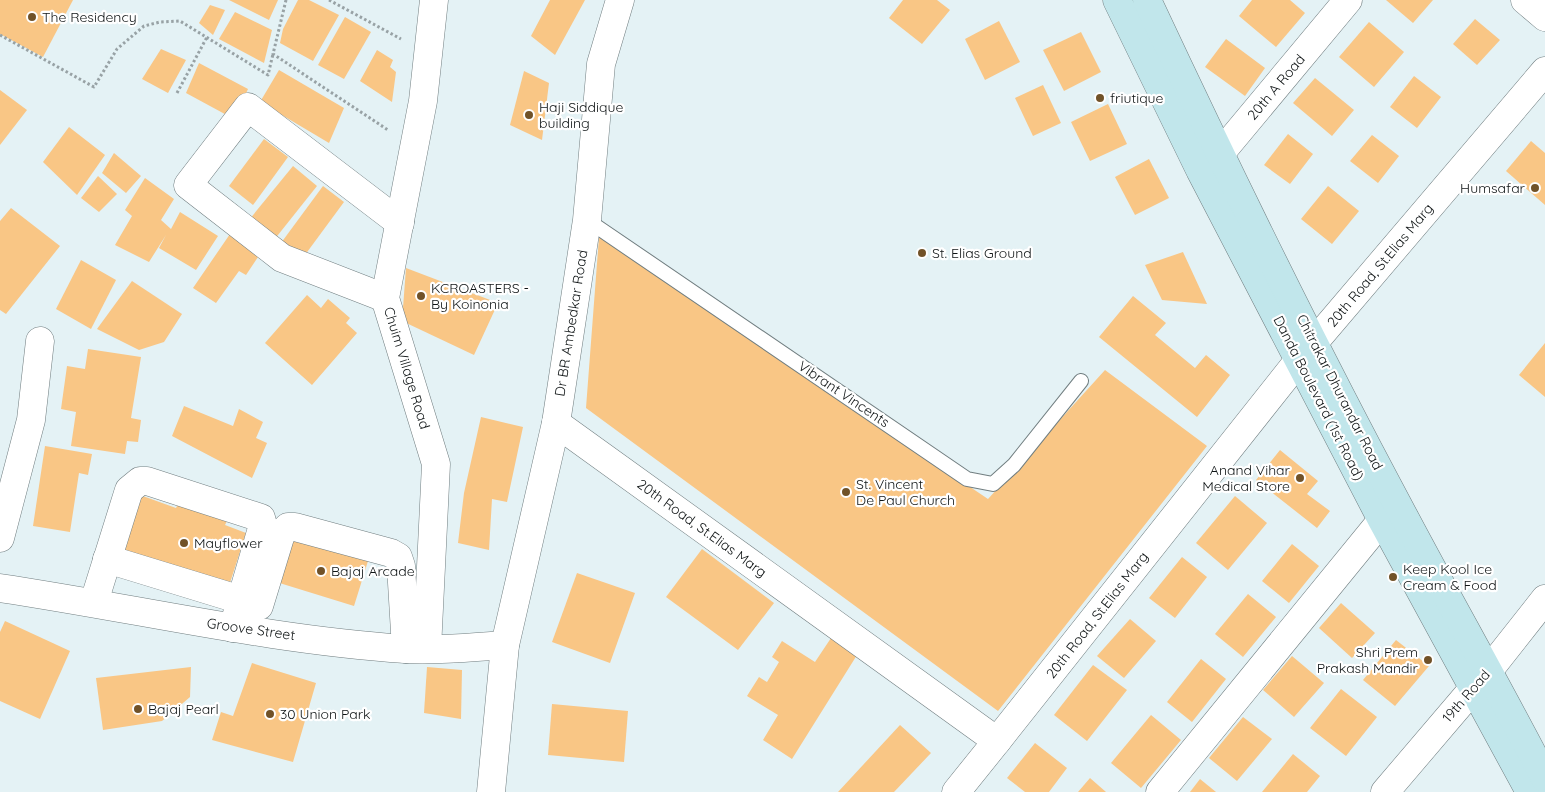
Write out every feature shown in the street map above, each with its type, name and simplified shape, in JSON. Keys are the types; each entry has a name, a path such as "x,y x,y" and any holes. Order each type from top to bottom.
{"main road":[{"path":"1117,0 1210,162"},
{"name":"Chitrakar Dhurandar Road","path":"1147,0 1210,162 1306,351 1399,508 1481,678 1545,778"},
{"name":"Danda Boulevard (1st Road)","path":"1306,351 1382,520 1481,678 1530,792"}],"street":[{"name":"Chuim Village Road","path":"416,649 436,464 385,298 423,101 434,0"},
{"name":"Dr BR Ambedkar Road","path":"491,792 505,645 556,423 587,220 600,64 620,0"},
{"name":"20th A Road","path":"1210,162 1348,0"},
{"name":"20th Road, St.Elias Marg","path":"556,423 997,741 1306,351 1545,71"},
{"path":"385,298 282,258 188,185 248,107 400,223"},
{"path":"0,538 31,420 40,342"},
{"path":"94,602 129,490 135,483 147,481 261,518 263,525 240,600 242,630"},
{"path":"1160,792 1382,520"},
{"path":"242,630 281,534 288,527 295,526 391,553 398,557 416,649"},
{"path":"107,559 240,600"},
{"name":"Groove Street","path":"0,588 94,602 242,630 416,649 505,645"},
{"name":"19th Road","path":"1385,792 1545,599"},
{"path":"956,792 997,741"}],"lane":[{"name":"Vibrant Vincents","path":"587,220 968,479 993,484 1000,478 1014,465 1081,381"}],"path":[{"path":"0,35 94,87 117,49 144,26 160,22 180,21 268,75 286,0"},
{"path":"329,0 428,53"},
{"path":"177,93 207,37"},
{"path":"273,54 414,147"}],"building":[{"name":"The Residency","path":"0,0 73,0 43,57 0,34"},
{"path":"229,0 278,0 269,20"},
{"path":"298,0 309,0 339,15 313,61 280,43 283,29"},
{"path":"550,0 585,0 555,55 531,36"},
{"path":"903,0 937,0 950,10 922,44 889,18"},
{"path":"1252,0 1290,0 1305,13 1276,47 1239,16"},
{"path":"1386,0 1433,0 1413,23"},
{"path":"210,5 225,10 213,35 199,23"},
{"path":"235,12 272,30 264,63 219,39"},
{"path":"345,17 371,32 344,79 318,65"},
{"path":"1475,19 1500,40 1477,65 1453,44"},
{"path":"999,21 1020,62 985,80 965,39"},
{"path":"1369,22 1404,52 1374,87 1339,57"},
{"path":"1081,32 1101,72 1064,91 1043,50"},
{"path":"1226,39 1265,68 1245,96 1205,67"},
{"path":"161,49 186,60 168,93 142,79"},
{"path":"377,50 393,60 390,67 396,72 392,102 360,81"},
{"path":"199,63 248,89 234,119 186,93"},
{"path":"279,70 344,108 329,143 260,102"},
{"name":"Haji Siddique building","path":"524,71 549,83 542,140 510,125"},
{"path":"1414,76 1441,97 1417,128 1390,107"},
{"path":"1315,78 1354,110 1332,136 1293,103"},
{"path":"1043,85 1061,123 1033,136 1015,98"},
{"path":"0,90 27,110 0,145"},
{"path":"1108,104 1127,144 1090,161 1071,122"},
{"path":"69,127 105,155 77,195 43,162"},
{"path":"1288,134 1313,154 1290,184 1264,165"},
{"path":"1372,135 1399,156 1378,183 1350,161"},
{"path":"264,139 288,157 253,205 229,186"},
{"name":"Humsafar","path":"1531,141 1545,153 1545,205 1506,171"},
{"path":"114,153 141,176 126,193 102,173"},
{"path":"1149,159 1169,198 1135,215 1115,177"},
{"path":"293,166 317,186 274,240 249,220"},
{"path":"98,176 117,194 99,212 81,198"},
{"path":"145,178 174,199 161,220 171,229 180,212 218,236 196,270 159,248 166,235 149,262 115,245 132,216 125,210"},
{"path":"323,186 344,202 302,259 281,243"},
{"path":"1328,186 1359,211 1332,244 1301,219"},
{"path":"11,208 60,246 6,314 0,310 0,221"},
{"path":"230,234 260,254 246,275 239,271 216,303 193,288"},
{"path":"599,237 988,499 1105,370 1207,446 998,711 586,408"},
{"path":"1183,252 1207,304 1162,300 1145,265"},
{"path":"81,260 116,280 91,329 56,309"},
{"path":"406,268 498,303 474,355 402,321"},
{"path":"132,281 182,314 164,342 139,350 97,329"},
{"path":"307,295 321,308 328,299 350,318 346,323 357,333 312,385 265,343"},
{"path":"1133,296 1166,323 1155,335 1195,368 1206,355 1230,375 1197,417 1099,337"},
{"path":"1545,343 1545,397 1519,375"},
{"path":"88,349 141,357 131,418 141,420 138,442 127,441 125,454 71,446 76,412 61,409 67,366 85,369"},
{"path":"184,406 233,426 239,409 263,422 256,438 267,443 252,478 172,436"},
{"path":"481,417 523,427 507,502 492,499 489,550 458,543 464,493"},
{"path":"45,446 92,454 88,475 79,473 70,532 33,526"},
{"path":"1280,450 1318,481 1307,494 1330,511 1317,528 1256,480"},
{"name":"Mayflower","path":"140,495 176,508 178,504 227,521 225,525 246,533 228,589 121,553"},
{"path":"1235,496 1267,523 1228,570 1196,543"},
{"name":"Bajaj Arcade","path":"287,535 368,561 354,606 273,581"},
{"path":"1292,544 1319,566 1289,603 1262,581"},
{"path":"702,549 774,603 738,650 666,597"},
{"path":"1182,557 1207,577 1175,618 1149,598"},
{"path":"577,573 635,593 610,663 552,642"},
{"path":"1248,594 1276,617 1243,657 1215,634"},
{"path":"1341,603 1375,633 1352,658 1319,628"},
{"path":"1130,619 1156,641 1124,678 1097,656"},
{"path":"5,621 70,651 40,719 0,701 0,632"},
{"path":"831,638 857,655 792,759 763,740 778,715 747,696 759,677 767,682 779,662 772,657 782,641 815,662"},
{"path":"1396,640 1429,666 1395,706 1363,680"},
{"path":"1292,656 1324,683 1294,717 1263,690"},
{"path":"1201,659 1226,679 1192,722 1167,702"},
{"name":"30 Union Park","path":"252,663 316,683 293,762 212,740 221,712 233,716"},
{"path":"1093,665 1127,690 1087,741 1054,715"},
{"name":"Bajaj Pearl","path":"191,667 190,697 162,721 103,730 96,678"},
{"path":"427,667 462,670 461,719 424,713"},
{"path":"1341,689 1377,717 1346,756 1310,728"},
{"path":"552,704 628,711 624,762 548,755"},
{"path":"1151,715 1181,740 1141,788 1111,763"},
{"path":"1243,717 1272,739 1237,781 1209,758"},
{"path":"900,725 931,753 894,792 838,792"},
{"path":"1035,743 1067,768 1049,792 1025,792 1007,778"},
{"path":"1293,754 1320,776 1307,792 1262,792"},
{"path":"1090,778 1106,792 1078,792"},
{"path":"1200,779 1216,792 1190,792"}],"place":[{"name":"The Residency","path":"32,17"},
{"name":"friutique","path":"1100,98"},
{"name":"Haji Siddique building","path":"529,115"},
{"name":"Humsafar","path":"1535,188"},
{"name":"St. Elias Ground","path":"922,253"},
{"name":"KCROASTERS - By Koinonia","path":"421,296"},
{"name":"Anand Vihar Medical Store","path":"1300,478"},
{"name":"St. Vincent De Paul Church","path":"846,492"},
{"name":"Mayflower","path":"184,543"},
{"name":"Bajaj Arcade","path":"321,571"},
{"name":"Keep Kool Ice Cream & Food","path":"1393,577"},
{"name":"Shri Prem Prakash Mandir","path":"1428,660"},
{"name":"Bajaj Pearl","path":"138,709"},
{"name":"30 Union Park","path":"270,714"}]}
